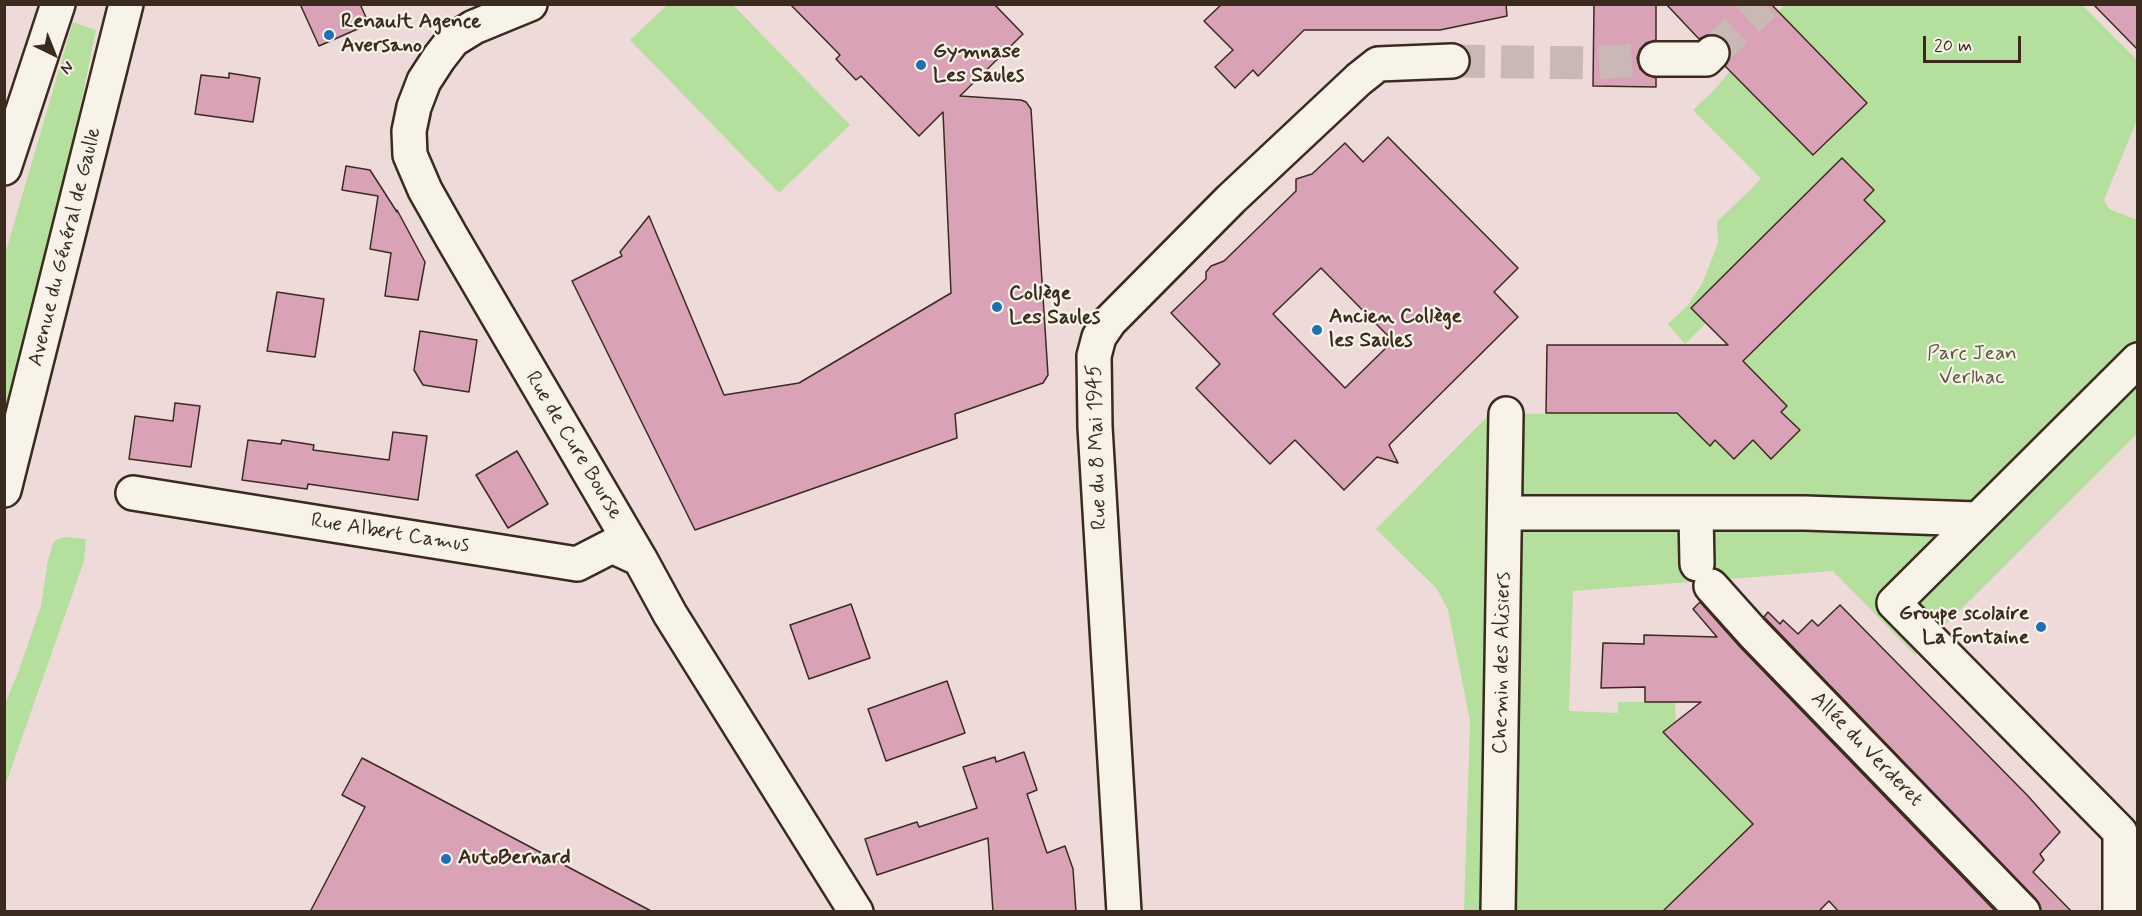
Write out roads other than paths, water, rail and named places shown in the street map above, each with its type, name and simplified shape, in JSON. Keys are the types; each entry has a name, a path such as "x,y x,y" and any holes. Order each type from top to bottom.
{"street":[{"path":"4,168 58,4"},
{"name":"Avenue du Général de Gaulle","path":"4,490 126,4"},
{"name":"Rue de Cure Bourse","path":"530,4 474,27 453,40 438,58 424,81 414,107 409,131 410,155 425,190 451,236 676,624 856,912"},
{"path":"1656,59 1706,58 1712,52"},
{"name":"Rue du 8 Mai 1945","path":"1124,912 1095,427 1094,356 1100,338 1110,321 1231,199 1359,79 1378,64 1452,61"},
{"path":"2120,912 2120,832 1894,603 2138,360"},
{"name":"Chemin des Alisiers","path":"1498,912 1506,414"},
{"name":"Rue Albert Camus","path":"133,493 577,564 612,546 640,559"},
{"path":"1506,513 1804,513 1976,519"},
{"name":"Allée du Verderet","path":"1696,513 1704,575 1754,634 2023,912"}],"tunnel":[{"path":"1712,53 1765,4"},
{"path":"1452,61 1593,63 1656,59"}],"place":[{"name":"Renault Agence Aversano","path":"329,35"},
{"name":"Gymnase Les Saules","path":"921,65"},
{"name":"Collège Les Saules","path":"997,307"},
{"name":"Ancien Collège les Saules","path":"1317,330"},
{"name":"Groupe scolaire La Fontaine","path":"2041,627"},
{"name":"AutoBernard","path":"446,859"}],"park label":[{"name":"Parc Jean Verlhac","path":"1972,367"}]}
